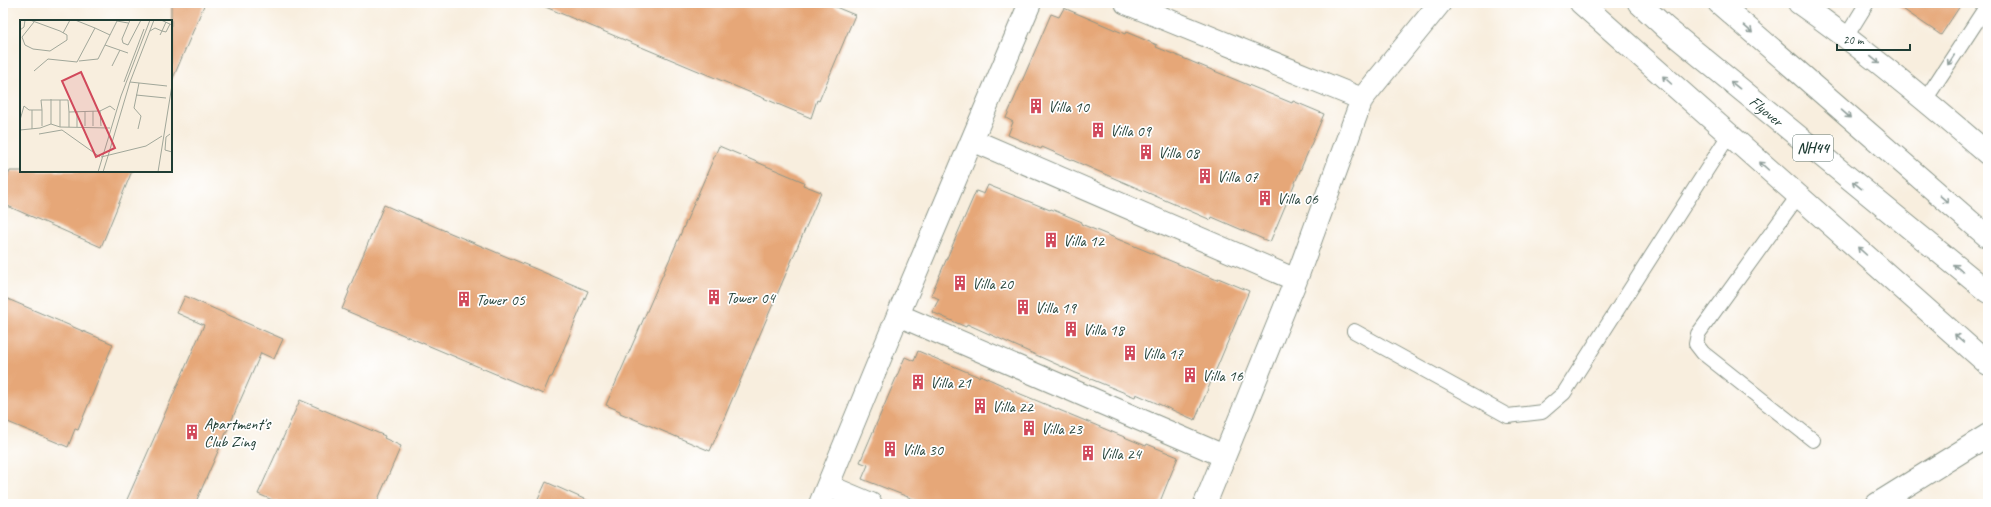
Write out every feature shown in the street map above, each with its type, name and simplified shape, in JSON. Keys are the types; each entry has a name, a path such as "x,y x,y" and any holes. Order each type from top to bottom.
{"main road":[{"path":"871,504 824,495 898,315 1030,3"},
{"path":"1126,3 1362,99"},
{"path":"1205,504 1296,280 1362,99 1440,3"},
{"path":"1581,3 1988,364"},
{"name":"Flyover","path":"1638,3 1666,28 1988,292"},
{"path":"1719,3 1988,237"},
{"path":"1799,3 1846,37 1925,100 1988,154"},
{"path":"972,140 1296,280"},
{"path":"898,315 1224,456"},
{"path":"1877,504 1988,436"}],"lane":[{"path":"1846,37 1868,3"},
{"path":"1925,100 1988,4"},
{"path":"1354,331 1508,416 1542,412 1564,393 1730,135"},
{"path":"1798,196 1698,334 1696,344 1703,353 1813,440"}],"building":[{"path":"171,3 205,3 172,81 172,20"},
{"path":"536,3 826,3 855,15 819,101 817,100 811,118"},
{"path":"1894,3 1962,3 1941,35"},
{"path":"1064,8 1125,34 1126,32 1157,45 1156,47 1292,103 1293,101 1324,114 1270,242 1212,217 1211,220 1042,147 1041,149 1008,135 1013,122 1006,118 1051,14 1059,17"},
{"path":"719,146 804,182 803,185 821,192 710,451 620,413 620,411 606,405"},
{"path":"10,171 132,172 101,247 3,204 3,188"},
{"path":"988,185 1050,210 1051,209 1082,222 1081,224 1217,280 1218,278 1249,291 1195,420 1136,394 1135,397 1076,373 967,324 966,327 932,312 939,299 931,295 976,191 984,194"},
{"path":"384,205 588,291 552,377 550,377 543,394 342,309"},
{"name":"Apartment's Club Zing","path":"185,296 283,339 274,359 261,353 195,504 125,504 204,325 177,313"},
{"path":"3,297 113,344 78,430 75,429 68,447 3,420"},
{"path":"918,351 979,377 980,375 1011,390 1146,446 1147,444 1178,457 1159,504 926,504 862,479 868,465 860,462 905,357 914,361"},
{"path":"300,400 385,436 384,438 401,446 376,504 282,504 258,494"},
{"path":"546,482 595,504 536,504"}],"place":[{"name":"Villa 10","path":"1036,106"},
{"name":"Villa 09","path":"1098,130"},
{"name":"Villa 08","path":"1146,152"},
{"name":"Villa 07","path":"1205,176"},
{"name":"Villa 06","path":"1265,198"},
{"name":"Villa 12","path":"1051,240"},
{"name":"Villa 20","path":"960,283"},
{"name":"Tower 04","path":"714,297"},
{"name":"Tower 05","path":"464,299"},
{"name":"Villa 19","path":"1023,307"},
{"name":"Villa 18","path":"1071,329"},
{"name":"Villa 17","path":"1130,353"},
{"name":"Villa 16","path":"1190,375"},
{"name":"Villa 21","path":"918,382"},
{"name":"Villa 22","path":"980,406"},
{"name":"Villa 23","path":"1029,428"},
{"name":"Apartment's Club Zing","path":"192,432"},
{"name":"Villa 30","path":"890,449"},
{"name":"Villa 24","path":"1088,453"}]}
